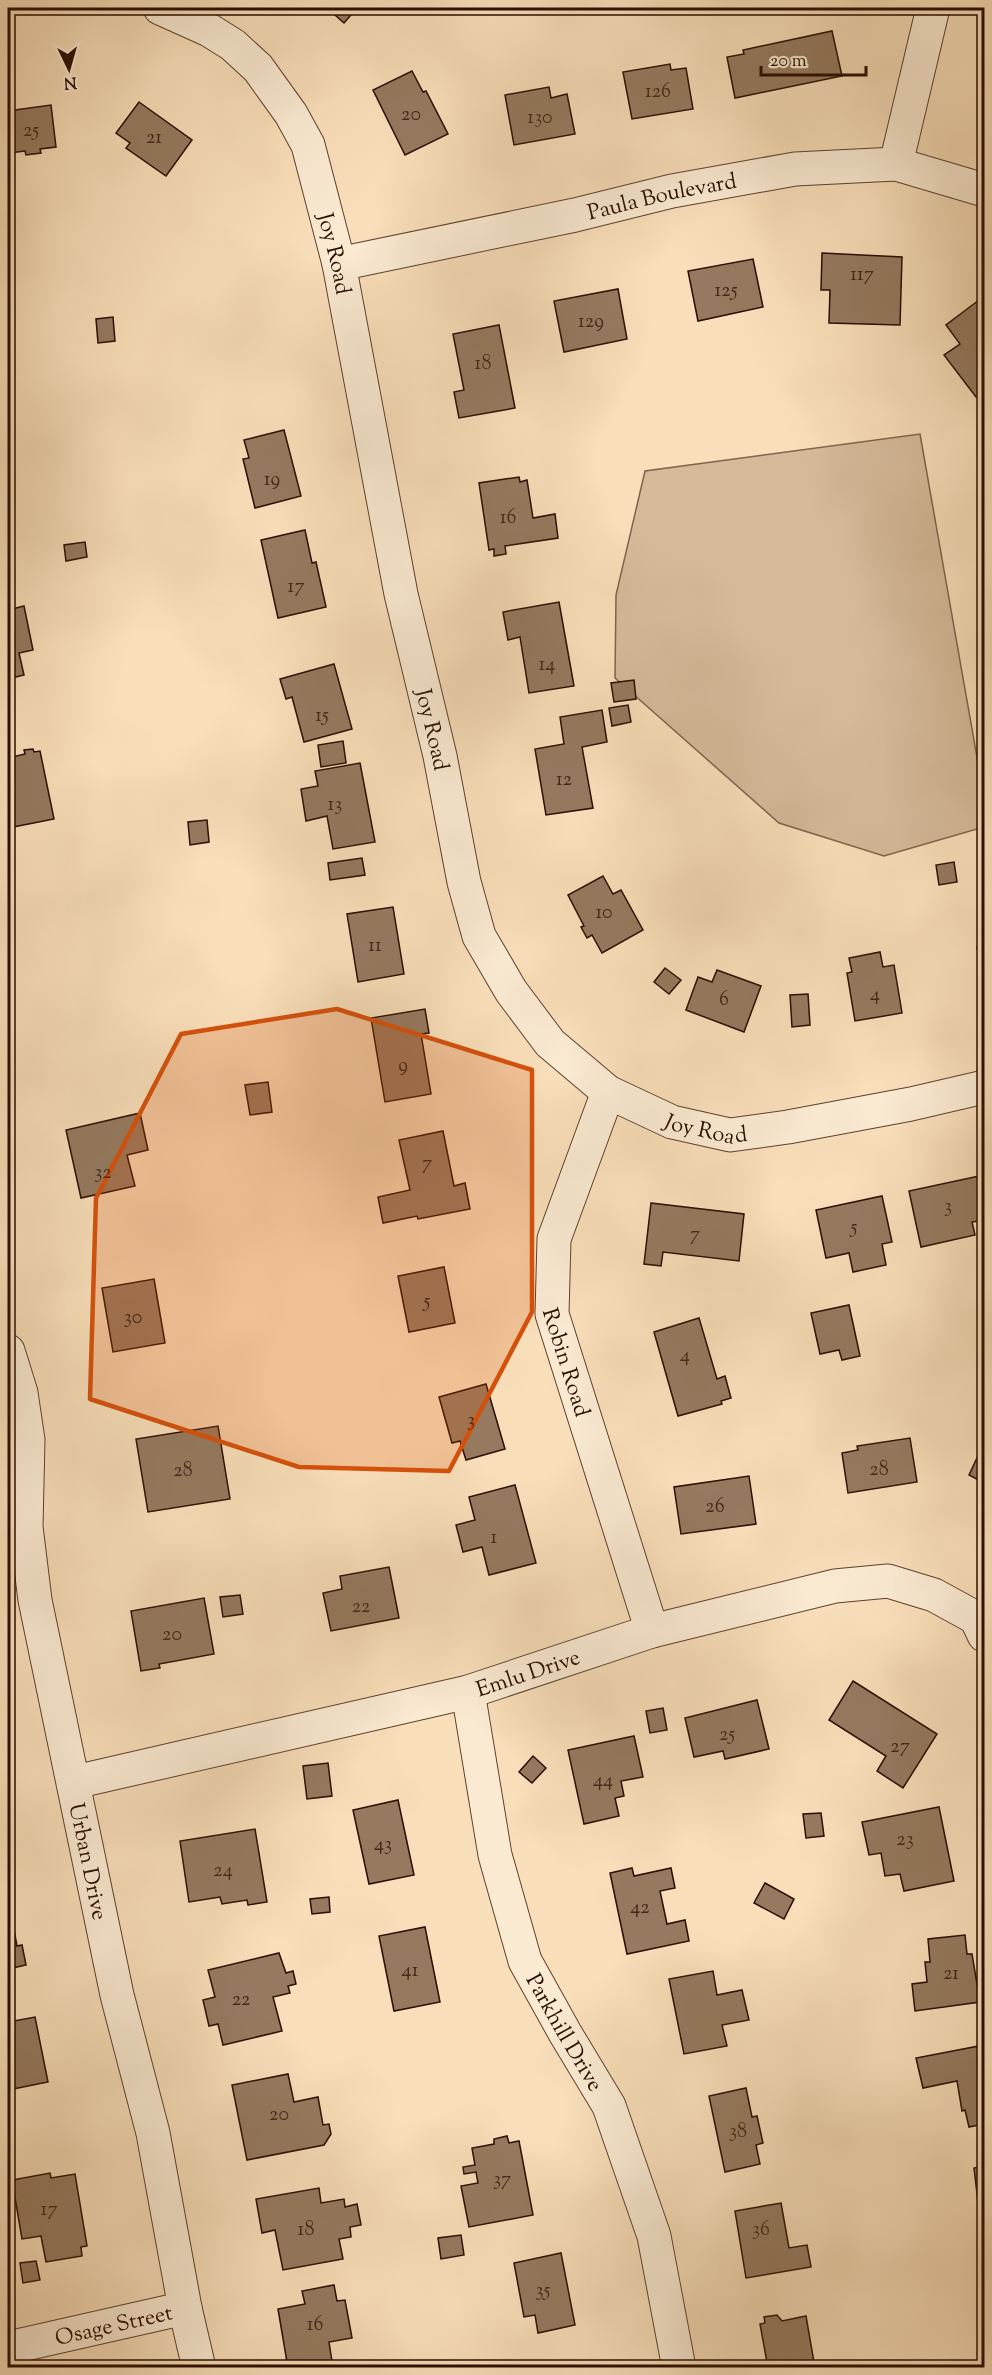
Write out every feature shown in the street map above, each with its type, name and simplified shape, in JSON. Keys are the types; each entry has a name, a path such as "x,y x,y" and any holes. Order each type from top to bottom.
{"street":[{"name":"Joy Road","path":"160,8 209,30 232,45 258,68 291,114 308,145 339,264 402,594 440,756 464,882 479,936 511,991 550,1043 608,1092 672,1122 730,1135 799,1125 984,1087"},
{"path":"897,164 933,8"},
{"name":"Paula Boulevard","path":"339,264 575,215 672,191 795,169 897,164 984,190"},
{"name":"Robin Road","path":"608,1092 554,1239 552,1314 652,1631"},
{"name":"Urban Drive","path":"8,1351 21,1393 28,1440 26,1527 35,1600 75,1782 117,1995 153,2133 185,2308 199,2367"},
{"name":"Emlu Drive","path":"75,1782 468,1692 652,1631 835,1586 888,1581 934,1595 980,1627"},
{"name":"Parkhill Drive","path":"468,1692 495,1855 525,1961 609,2106 654,2236 679,2367"},
{"name":"Osage Street","path":"8,2348 185,2308"}],"highlighted area":[{"path":"337,1009 532,1070 532,1312 449,1471 299,1467 90,1399 96,1198 181,1034"}],"shaded area":[{"path":"920,434 984,797 984,827 884,856 779,823 615,678 616,595 645,471"}],"building":[{"path":"327,8 357,8 344,23"},
{"path":"832,31 842,76 735,98 727,57 744,54 743,50"},
{"path":"670,64 671,70 686,68 693,109 632,119 623,72"},
{"path":"412,71 423,92 426,91 448,134 405,155 373,90"},
{"path":"549,87 551,98 567,94 575,134 514,145 505,95"},
{"path":"139,102 192,140 166,176 126,148 130,143 116,133"},
{"path":"51,105 56,147 40,149 41,153 26,155 25,151 9,153 8,159 8,111"},
{"path":"822,253 902,257 900,325 829,323 830,290 821,290"},
{"path":"753,259 763,307 698,321 688,271"},
{"path":"618,289 627,339 564,352 554,301"},
{"path":"979,300 984,308 984,391 976,397 944,355 960,344 946,325"},
{"path":"113,317 115,341 98,343 96,319"},
{"path":"499,325 515,408 459,418 454,392 464,390 453,334"},
{"path":"284,430 301,496 255,508 243,459 249,458 244,440"},
{"path":"519,477 520,482 527,480 533,518 555,514 558,538 505,546 506,554 494,556 494,549 489,550 479,483"},
{"path":"305,530 312,563 316,562 326,607 278,618 261,540"},
{"path":"85,542 87,557 66,561 64,545"},
{"path":"559,602 574,686 529,693 520,637 508,640 503,612"},
{"path":"24,606 33,650 19,653 24,675 8,679 8,610"},
{"path":"334,664 352,729 304,742 292,697 286,699 280,679"},
{"path":"634,680 636,699 614,702 611,683"},
{"path":"628,705 631,722 612,726 609,708"},
{"path":"602,710 607,742 582,747 593,808 546,815 535,749 564,744 560,717"},
{"path":"343,741 346,763 321,767 318,745"},
{"path":"33,749 34,752 40,751 54,819 8,828 8,758 25,754 24,750"},
{"path":"360,763 375,842 333,849 327,816 306,821 301,789 318,786 315,771"},
{"path":"207,820 209,842 190,845 188,822"},
{"path":"362,858 365,875 330,880 328,863"},
{"path":"954,862 957,882 939,885 936,865"},
{"path":"603,876 613,894 621,890 643,930 602,953 592,935 587,938 581,927 584,926 568,895"},
{"path":"393,907 404,974 358,982 347,914"},
{"path":"984,946 984,979 977,947"},
{"path":"880,952 883,967 894,965 902,1013 855,1021 847,973 852,972 849,958"},
{"path":"665,968 681,980 669,994 654,982"},
{"path":"717,970 761,986 744,1032 686,1010 698,977 712,982"},
{"path":"808,994 810,1025 792,1027 790,995"},
{"path":"425,1009 429,1033 421,1034 431,1094 385,1102 371,1018"},
{"path":"268,1082 272,1112 250,1115 245,1085"},
{"path":"140,1113 148,1150 127,1155 135,1186 81,1198 66,1130"},
{"path":"443,1131 454,1186 465,1183 470,1209 383,1223 378,1197 410,1190 399,1140"},
{"path":"984,1175 984,1220 972,1222 975,1235 921,1247 909,1191"},
{"path":"882,1196 892,1242 882,1244 886,1265 853,1272 849,1253 826,1258 816,1210"},
{"path":"651,1203 744,1214 739,1261 663,1252 661,1266 644,1264"},
{"path":"444,1267 455,1323 409,1332 398,1276"},
{"path":"154,1279 165,1343 113,1352 102,1288"},
{"path":"849,1305 860,1356 842,1360 839,1350 820,1354 811,1313"},
{"path":"699,1318 717,1379 725,1376 731,1398 721,1401 722,1404 678,1416 654,1332"},
{"path":"486,1384 505,1449 466,1460 460,1441 452,1443 439,1397"},
{"path":"218,1426 230,1499 148,1512 136,1439"},
{"path":"910,1438 917,1482 848,1493 842,1453 858,1450 857,1446"},
{"path":"984,1443 984,1483 969,1475"},
{"path":"749,1476 756,1524 681,1534 674,1487"},
{"path":"515,1485 536,1563 489,1575 482,1547 463,1552 456,1525 475,1520 469,1497"},
{"path":"389,1567 399,1618 331,1631 323,1593 342,1589 340,1576"},
{"path":"240,1595 243,1614 223,1617 220,1597"},
{"path":"204,1598 214,1654 159,1664 160,1668 141,1671 131,1611"},
{"path":"853,1681 937,1734 903,1788 877,1771 886,1756 829,1720"},
{"path":"757,1700 769,1749 725,1759 723,1751 694,1757 685,1718"},
{"path":"663,1708 667,1730 650,1733 646,1711"},
{"path":"634,1736 643,1777 621,1781 624,1796 615,1798 619,1816 584,1824 568,1750"},
{"path":"533,1756 546,1768 532,1783 519,1772"},
{"path":"328,1763 332,1796 307,1799 303,1766"},
{"path":"398,1800 414,1875 369,1884 353,1810"},
{"path":"939,1807 954,1881 904,1891 900,1874 885,1876 881,1853 869,1855 862,1822"},
{"path":"821,1813 824,1836 806,1838 803,1814"},
{"path":"255,1829 267,1902 248,1905 247,1900 222,1904 220,1897 189,1902 180,1841"},
{"path":"632,1868 634,1876 671,1868 675,1888 660,1891 667,1924 685,1920 689,1941 627,1954 610,1873"},
{"path":"765,1883 794,1899 784,1919 754,1903"},
{"path":"329,1897 330,1912 312,1914 310,1899"},
{"path":"8,1898 17,1946 22,1945 26,1965 8,1969"},
{"path":"425,1927 440,2002 394,2011 379,1936"},
{"path":"965,1935 967,1954 972,1954 980,2002 915,2011 912,1984 927,1982 925,1962 930,1962 928,1939"},
{"path":"279,1953 286,1973 293,1971 296,1984 288,1986 290,1993 273,1997 282,2031 223,2045 218,2024 209,2026 203,2000 215,1997 208,1970"},
{"path":"713,1971 717,1995 742,1990 749,2020 722,2025 727,2046 684,2054 669,1979"},
{"path":"35,2017 48,2082 8,2090 8,2022"},
{"path":"984,2045 984,2124 969,2127 965,2110 962,2111 957,2081 923,2088 916,2058"},
{"path":"288,2074 294,2102 318,2097 323,2125 329,2124 331,2134 324,2145 247,2160 232,2085"},
{"path":"746,2088 752,2117 757,2116 763,2143 756,2145 760,2164 725,2172 709,2096"},
{"path":"507,2136 509,2143 519,2141 533,2215 469,2227 461,2186 478,2183 476,2172 464,2174 463,2167 475,2165 472,2148 494,2144 494,2139"},
{"path":"984,2166 984,2228 981,2228 974,2168"},
{"path":"50,2173 51,2178 75,2174 87,2246 81,2247 82,2256 46,2262 41,2236 22,2239 12,2180"},
{"path":"319,2188 321,2203 344,2199 345,2207 357,2204 361,2225 350,2227 351,2237 339,2239 343,2259 283,2270 275,2230 262,2233 256,2199"},
{"path":"781,2203 789,2248 807,2245 811,2267 746,2278 735,2211"},
{"path":"461,2235 464,2255 441,2259 438,2238"},
{"path":"561,2253 575,2325 538,2333 535,2315 524,2317 514,2263"},
{"path":"36,2261 40,2280 23,2283 20,2263"},
{"path":"334,2285 337,2301 345,2300 352,2338 329,2342 333,2368 288,2368 278,2309 305,2304 302,2291"},
{"path":"777,2315 782,2321 806,2316 815,2368 768,2368 760,2324 765,2323 764,2317"}]}
